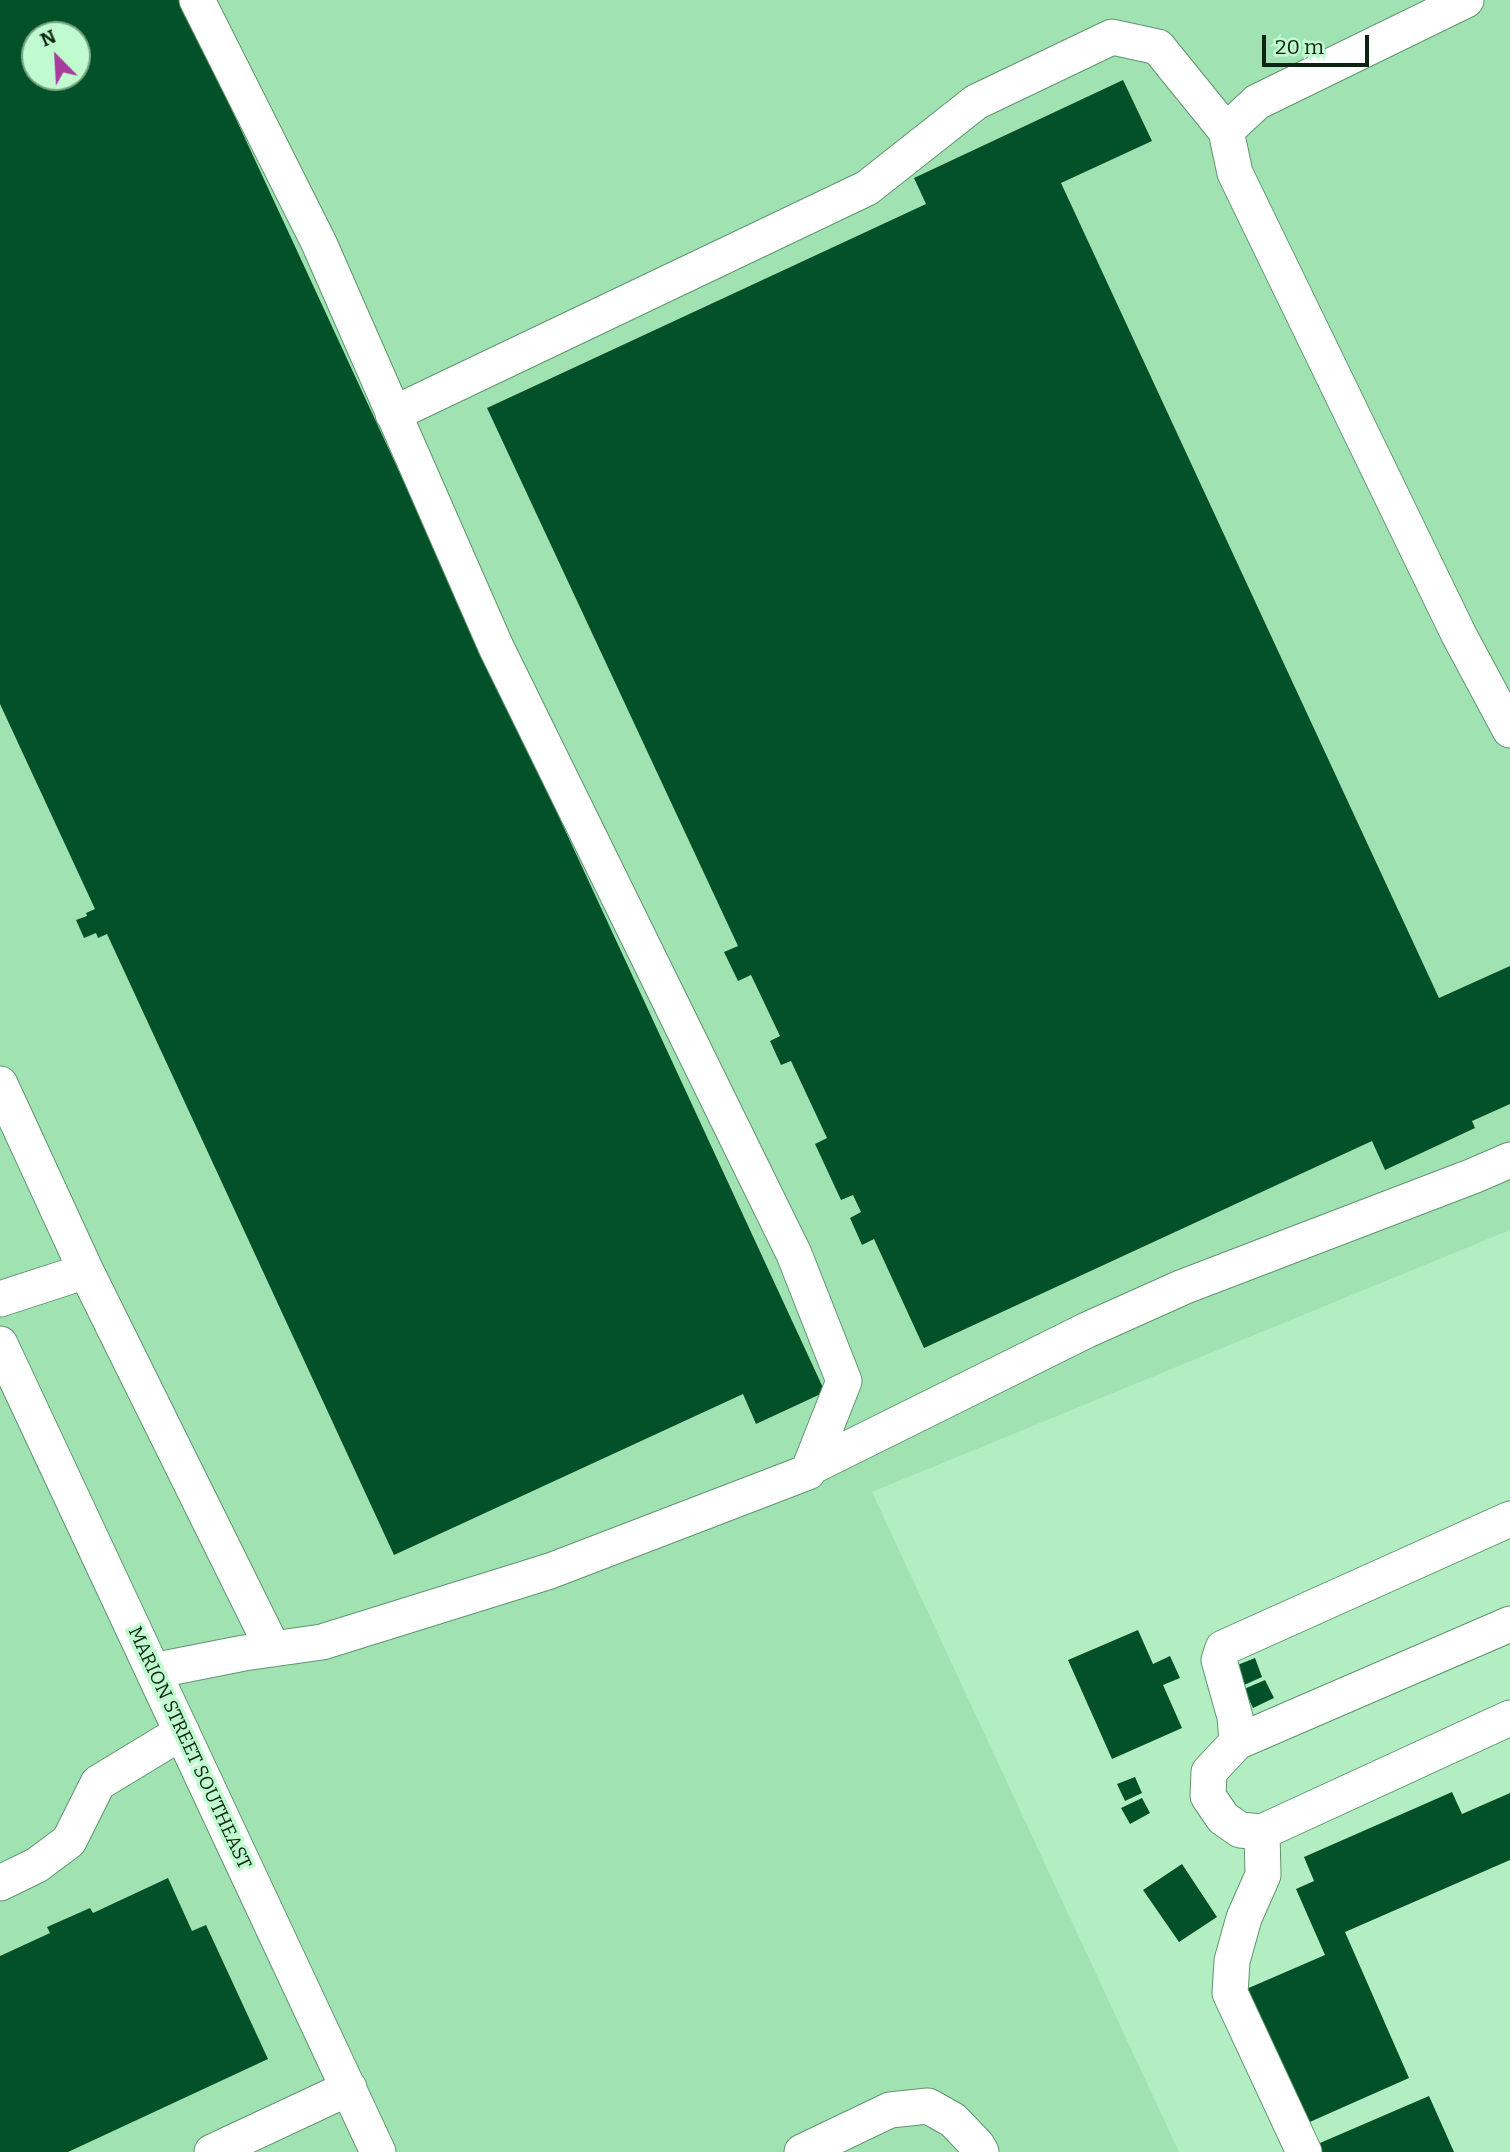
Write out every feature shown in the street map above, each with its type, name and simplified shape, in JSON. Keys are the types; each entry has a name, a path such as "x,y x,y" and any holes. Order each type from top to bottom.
{"street":[{"path":"153,1671 273,1648 322,1642 550,1571 808,1472 844,1381 794,1254 496,647 319,243 197,0"},
{"path":"1226,131 1257,102 1466,0"},
{"path":"393,414 867,188 976,102 1112,37 1158,47 1226,131 1235,173 1459,635 1510,730"},
{"path":"0,1084 86,1271 273,1648"},
{"path":"809,1468 1087,1330 1183,1287 1510,1160"},
{"path":"0,1299 86,1271"},
{"name":"MARION STREET SOUTHEAST","path":"0,1344 378,2152"},
{"path":"1237,1742 1235,1717 1219,1660 1223,1648 1510,1519"},
{"path":"1510,1624 1237,1742 1209,1772 1208,1796 1223,1818 1240,1830 1262,1832 1510,1718"},
{"path":"0,1883 37,1865 69,1840 98,1783 182,1732"},
{"path":"1262,1832 1264,1875 1244,1918 1232,1961 1230,1993 1304,2152"},
{"path":"212,2152 349,2088"},
{"path":"802,2152 890,2110 928,2106 953,2120 981,2152"}],"shaded area":[{"path":"0,0 1510,0 1510,1230 872,1492 1179,2152 0,2152"}],"building":[{"path":"0,0 181,0 825,1392 756,1424 743,1394 394,1555 107,934 98,938 96,933 84,938 76,920 95,909 0,704"},
{"path":"1123,80 1152,141 1061,183 1439,998 1510,966 1510,1104 1472,1121 1475,1128 1385,1170 1372,1141 924,1348 874,1239 862,1245 850,1218 861,1212 853,1195 841,1200 815,1144 827,1138 791,1061 781,1065 770,1041 780,1036 751,975 738,981 724,952 738,946 487,408 926,204 914,178"},
{"path":"1138,1630 1153,1664 1170,1656 1180,1678 1163,1685 1182,1728 1112,1759 1068,1660"},
{"path":"1255,1658 1262,1677 1242,1686 1235,1666"},
{"path":"1265,1680 1274,1698 1253,1708 1244,1689"},
{"path":"1135,1777 1142,1793 1125,1801 1117,1784"},
{"path":"1452,1792 1462,1814 1510,1793 1510,1860 1345,1932 1409,2078 1303,2125 1244,1990 1325,1955 1296,1889 1314,1881 1304,1857"},
{"path":"1142,1798 1150,1813 1130,1824 1121,1808"},
{"path":"1182,1864 1217,1917 1179,1942 1143,1890"},
{"path":"168,1878 192,1931 206,1925 268,2059 68,2152 0,2152 0,1956 50,1933 47,1927 90,1908 93,1913"},
{"path":"1429,2096 1454,2152 1316,2152 1313,2146"}]}
